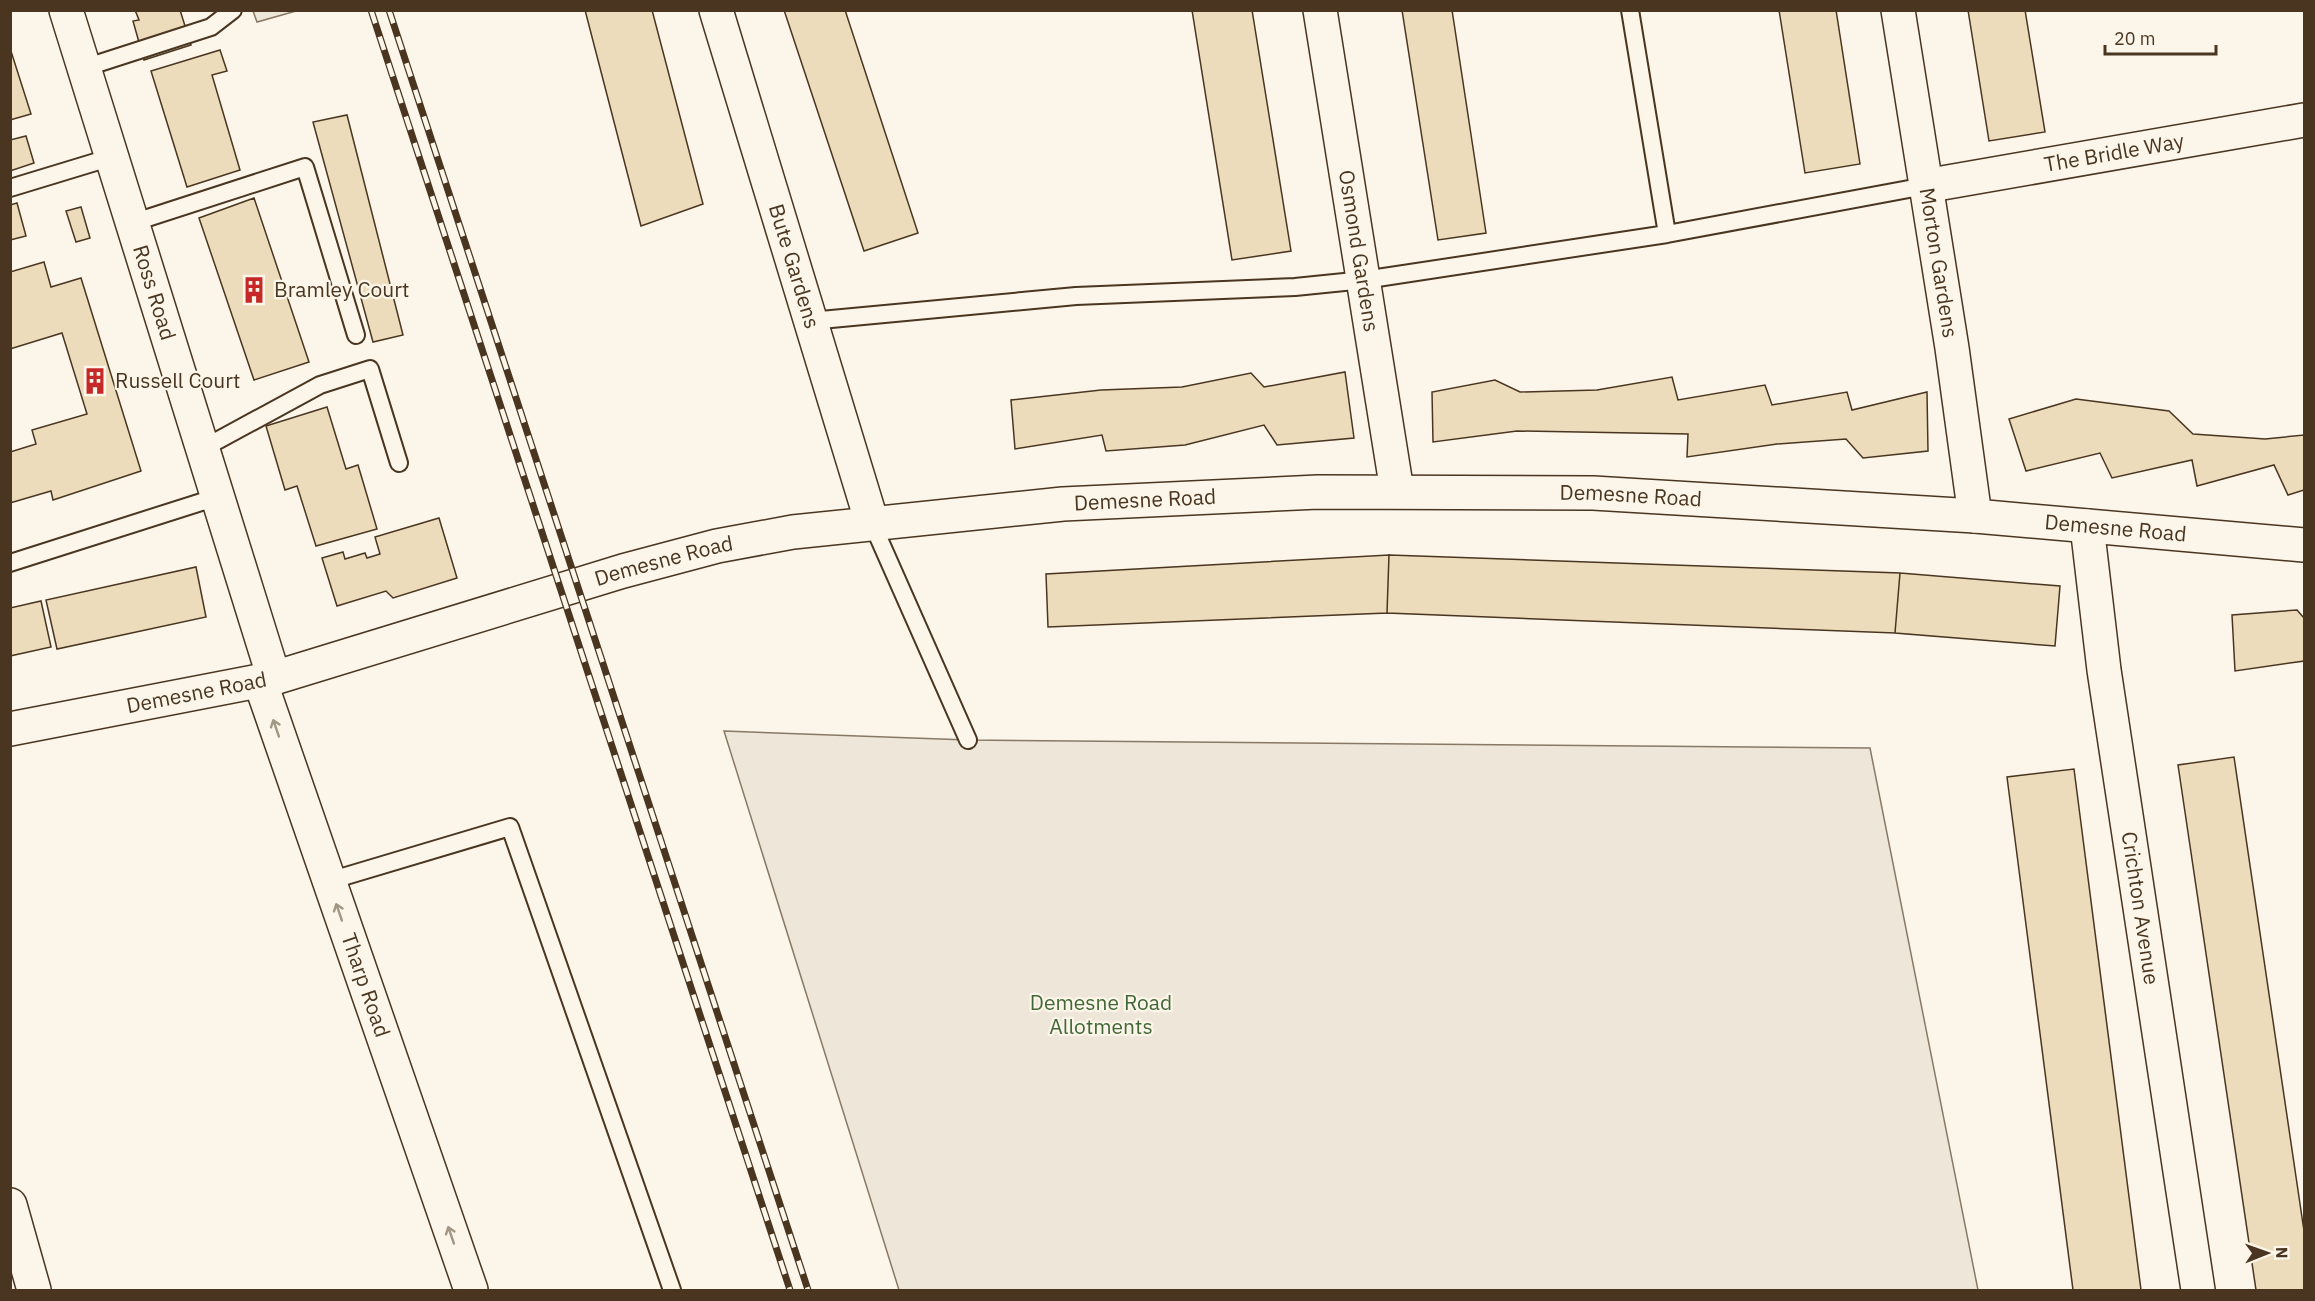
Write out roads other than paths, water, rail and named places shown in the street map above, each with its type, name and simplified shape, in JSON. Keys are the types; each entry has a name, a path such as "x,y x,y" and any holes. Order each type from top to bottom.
{"street":[{"name":"Ross Road","path":"66,10 217,497 267,680"},
{"name":"Bute Gardens","path":"716,10 872,523"},
{"name":"Osmond Gardens","path":"1320,10 1397,492"},
{"name":"Morton Gardens","path":"1898,10 1952,348 1975,516"},
{"name":"The Bridle Way","path":"1925,186 2304,120"},
{"name":"Demesne Road","path":"10,729 267,680 623,571 717,546 783,534 872,523 1064,504 1190,496 1397,492 1593,494 1975,516 2304,545"},
{"name":"Crichton Avenue","path":"2087,526 2104,670 2198,1290"},
{"name":"Tharp Road","path":"267,680 329,882 471,1290"},
{"path":"10,1205 34,1290"}],"lane":[{"path":"84,68 211,27 233,10"},
{"path":"1630,10 1667,234"},
{"path":"10,188 112,157"},
{"path":"132,223 305,167 356,335"},
{"path":"810,321 1076,296 1295,287 1364,280 1667,234 1925,186"},
{"path":"202,449 320,385 370,369 399,463"},
{"path":"10,563 217,497"},
{"path":"872,523 968,740"},
{"path":"329,882 510,827 672,1290"}],"railway":[{"path":"371,10 790,1290"},
{"path":"389,10 808,1290"}],"place":[{"name":"Bramley Court","path":"254,290"},
{"name":"Russell Court","path":"95,381"}],"park label":[{"name":"Demesne Road Allotments","path":"1101,1015"}]}
